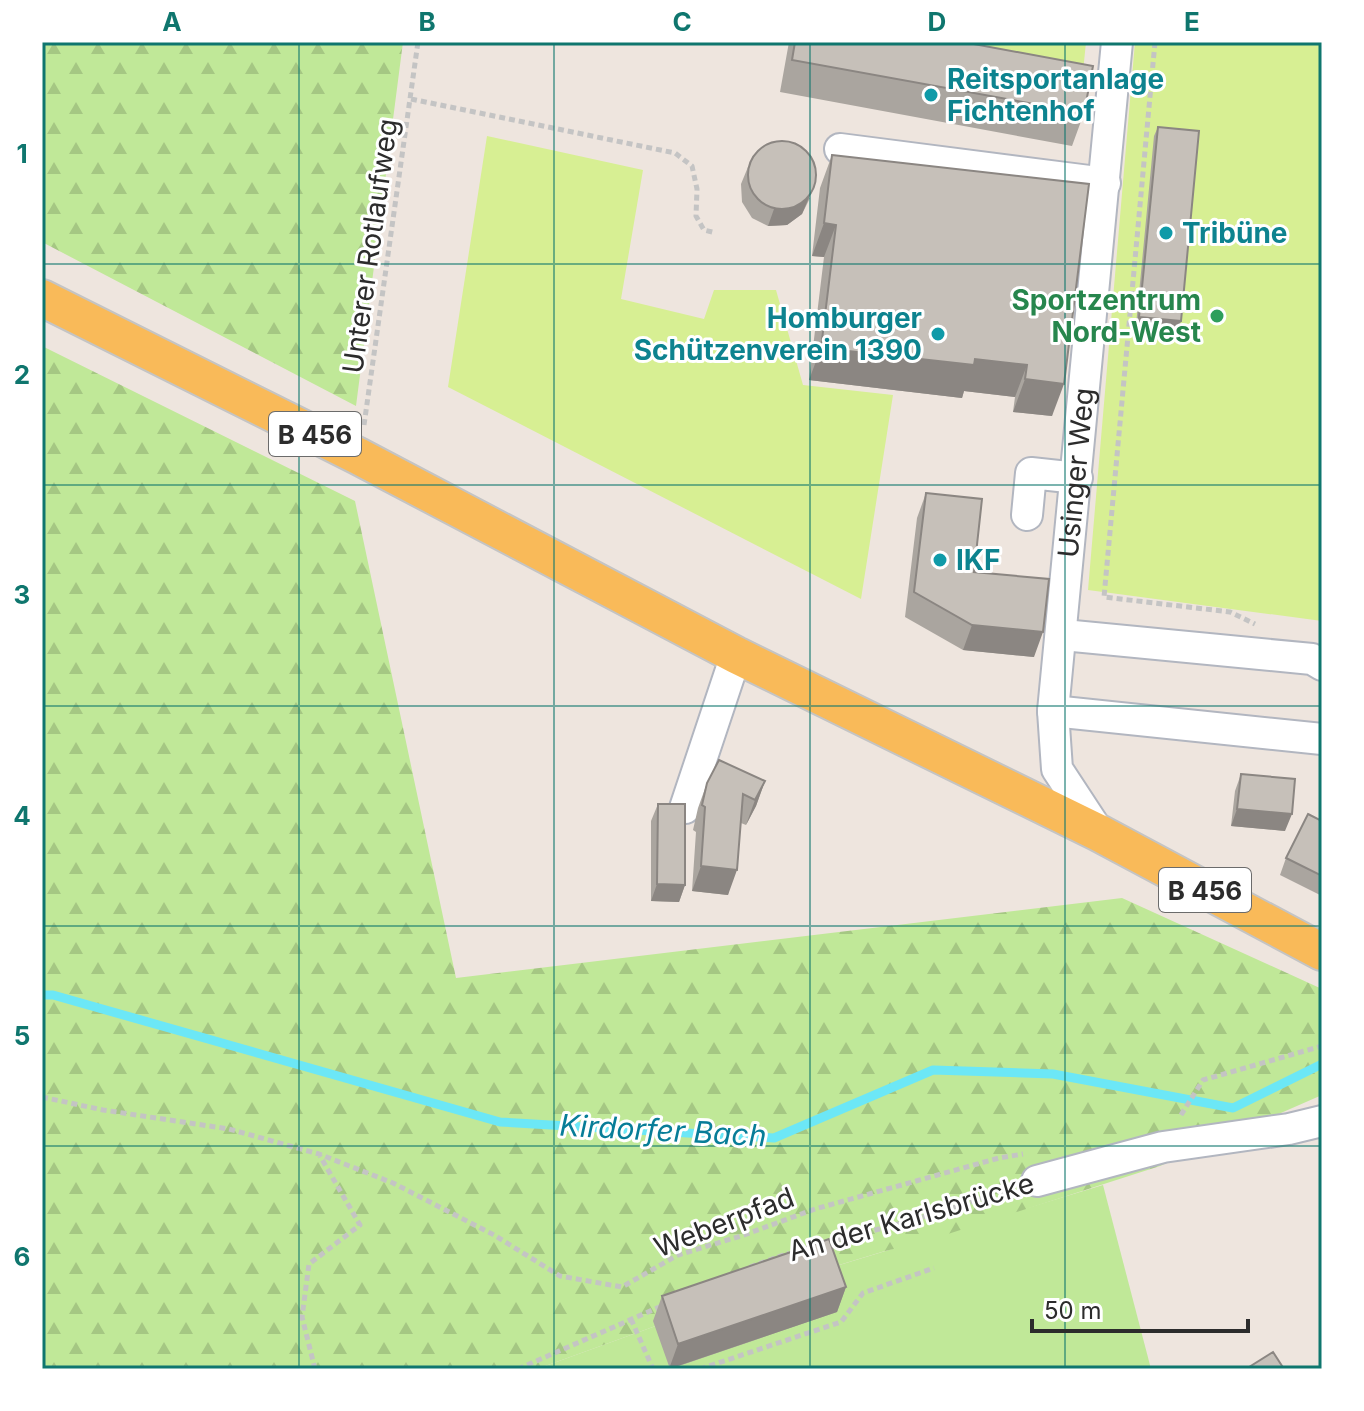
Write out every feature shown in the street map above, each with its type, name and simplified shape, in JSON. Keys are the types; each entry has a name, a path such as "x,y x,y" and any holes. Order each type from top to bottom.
{"main road":[{"name":"B 456","path":"42,298 358,456 736,655 1099,833 1322,952"}],"street":[{"name":"Usinger Weg","path":"1099,833 1057,769 1053,711 1063,635 1117,42"},
{"path":"840,149 1105,183"},
{"path":"1027,515 1031,473 1077,478"},
{"path":"1063,635 1312,659 1322,665"},
{"path":"685,808 736,655"},
{"path":"1053,711 1322,739"},
{"name":"An der Karlsbrücke","path":"1032,1167 1289,1129 1322,1121"}],"path":[{"name":"Unterer Rotlaufweg","path":"358,456 418,42"},
{"path":"1155,42 1104,597 1230,612 1265,630"},
{"path":"411,99 675,153 692,166 697,189 696,216 704,230 716,233"},
{"path":"1178,1118 1203,1080 1322,1046"},
{"name":"Weberpfad","path":"42,1097 103,1110 229,1129 319,1154 393,1183 494,1235 560,1276 622,1287 678,1255 815,1209 999,1158 1032,1167"},
{"path":"315,1369 302,1317 309,1264 360,1225 319,1154"},
{"name":"An der Karlsbrücke","path":"813,1247 917,1219 1032,1167"},
{"name":"An der Karlsbrücke","path":"741,1271 768,1258 798,1251"},
{"path":"700,1369 841,1322 863,1293 934,1268"},
{"path":"518,1369 672,1301"},
{"path":"631,1319 653,1369"}],"green space":[{"path":"42,42 403,42 356,406 42,242"},
{"path":"954,42 1086,42 1081,92"},
{"name":"Sportzentrum Nord-West","path":"1135,42 1322,42 1322,621 1088,590"},
{"path":"487,136 643,170 621,299 704,319 714,290 776,290 803,385 893,395 861,599 448,387"},
{"path":"42,346 355,501 456,978 1122,898 1322,989 1322,1095 1160,1166 923,1242 744,1294 537,1369 42,1369"},
{"path":"1103,1185 1151,1369 537,1369 744,1294"}],"building":[{"path":"795,42 963,42 1093,66 1084,113 792,60"},
{"name":"Tribüne","path":"1158,127 1199,131 1181,321 1139,317"},
{"path":"789,141 810,156 816,175 814,188 806,199 789,209 775,209 758,199 750,188 748,168 758,151 769,143"},
{"name":"Homburger Schützenverein 1390","path":"832,155 1089,184 1064,384 1025,379 1027,365 975,359 974,365 821,348 836,225 824,223"},
{"name":"IKF","path":"926,493 982,499 974,572 1049,579 1043,632 972,625 914,592"},
{"path":"719,760 765,781 755,800 743,794 737,870 701,866 705,807 702,805 707,783"},
{"path":"1241,774 1295,779 1292,814 1237,809"},
{"path":"658,804 685,804 685,885 657,884"},
{"path":"1308,814 1322,821 1322,876 1286,858"},
{"path":"829,1239 846,1287 678,1344 662,1296"},
{"path":"1273,1352 1284,1369 1246,1369"}],"waterway":[{"name":"Kirdorfer Bach","path":"42,995 53,995 500,1122 774,1138 933,1070 1053,1074 1233,1108 1322,1064"}],"place":[{"name":"Reitsportanlage Fichtenhof","path":"931,95"},
{"name":"Tribüne","path":"1166,233"},
{"name":"Sportzentrum Nord-West","path":"1217,316"},
{"name":"Homburger Schützenverein 1390","path":"938,334"},
{"name":"IKF","path":"940,560"}]}
